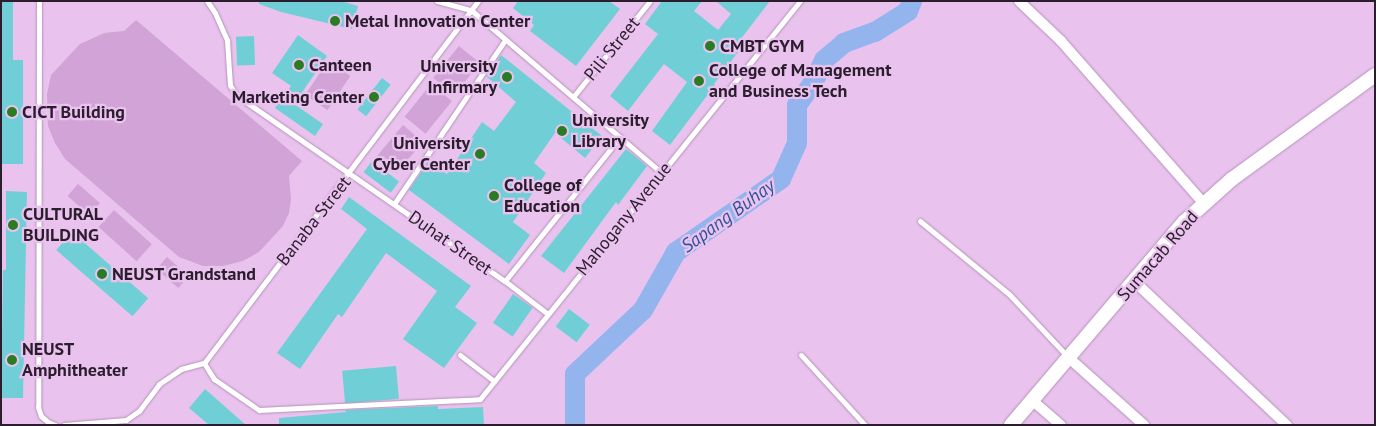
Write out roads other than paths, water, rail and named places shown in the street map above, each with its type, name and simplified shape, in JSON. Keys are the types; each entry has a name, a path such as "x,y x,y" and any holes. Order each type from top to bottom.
{"main road":[{"name":"Sumacab Road","path":"1011,425 1135,282 1184,222 1232,179 1375,74"}],"street":[{"path":"1019,1 1061,41 1204,204"},
{"path":"1135,282 1287,425"},
{"path":"1069,358 1144,425"},
{"path":"1034,400 1061,425"}],"lane":[{"path":"39,1 38,407 41,416 55,425"},
{"name":"Duhat Street","path":"207,1 216,14 227,40 230,85 236,95 506,281 548,314"},
{"path":"437,1 471,10 662,172"},
{"name":"Banaba Street","path":"204,362 350,174 478,1"},
{"name":"Pili Street","path":"573,97 650,1"},
{"name":"Mahogany Avenue","path":"204,362 214,379 258,410 431,403 480,399 800,1"},
{"path":"394,204 505,40"},
{"path":"506,281 620,137"},
{"path":"920,221 1009,294 1069,358"},
{"path":"460,355 494,381"},
{"path":"801,355 865,425"},
{"path":"64,425 126,420 138,411 159,384 181,369 204,362"}],"waterway":[{"name":"Sapang Buhay","path":"575,425 575,374 643,310 676,252 781,179 797,143 797,105 813,83 824,60 844,43 875,32 908,11 912,1"}],"place":[{"name":"Metal Innovation Center","path":"335,21"},
{"name":"CMBT GYM","path":"710,46"},
{"name":"Canteen","path":"299,65"},
{"name":"University Infirmary","path":"507,77"},
{"name":"College of Management and Business Tech","path":"699,81"},
{"name":"Marketing Center","path":"374,97"},
{"name":"CICT Building","path":"12,112"},
{"name":"University Library","path":"562,131"},
{"name":"University Cyber Center","path":"480,154"},
{"name":"College of Education","path":"494,196"},
{"name":"CULTURAL BUILDING","path":"13,225"},
{"name":"NEUST Grandstand","path":"102,274"},
{"name":"NEUST Amphitheater","path":"12,360"}]}
